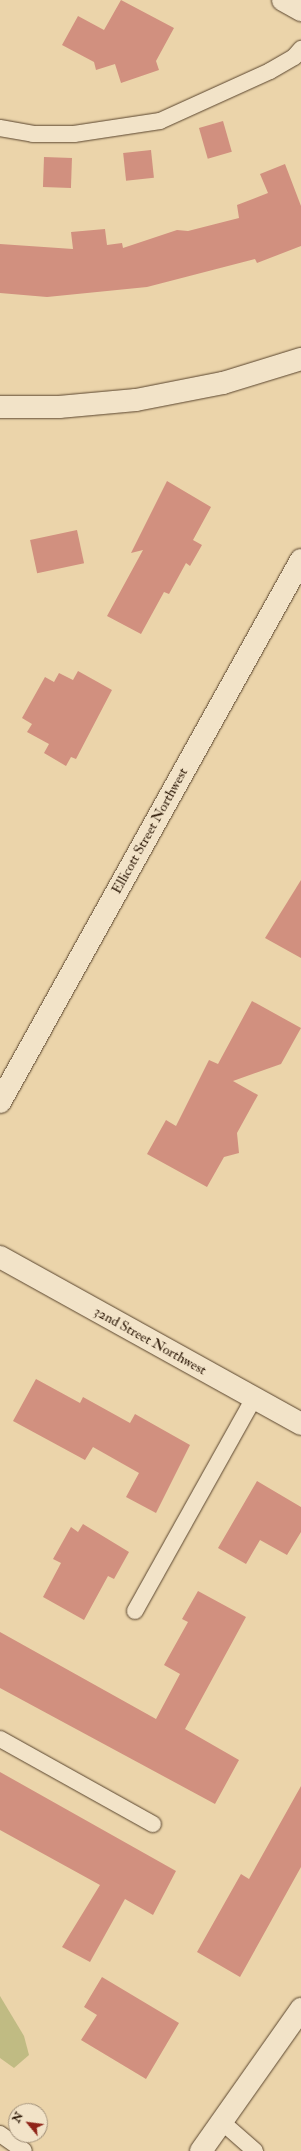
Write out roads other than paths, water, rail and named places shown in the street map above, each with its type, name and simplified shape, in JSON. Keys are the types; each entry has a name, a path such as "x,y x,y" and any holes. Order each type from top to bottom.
{"street":[{"path":"283,0 301,10"},
{"path":"0,407 59,407 136,400 223,383 301,359"},
{"name":"Ellicott Street Northwest","path":"0,1102 301,560"},
{"name":"32nd Street Northwest","path":"0,1257 301,1424"},
{"path":"201,2151 301,2009"}],"lane":[{"path":"0,128 33,134 74,134 160,121 270,71 294,57 301,49"},
{"path":"135,1611 254,1398"},
{"path":"0,1739 154,1824"},
{"path":"222,2122 255,2151"},
{"path":"0,2134 24,2151"}]}
